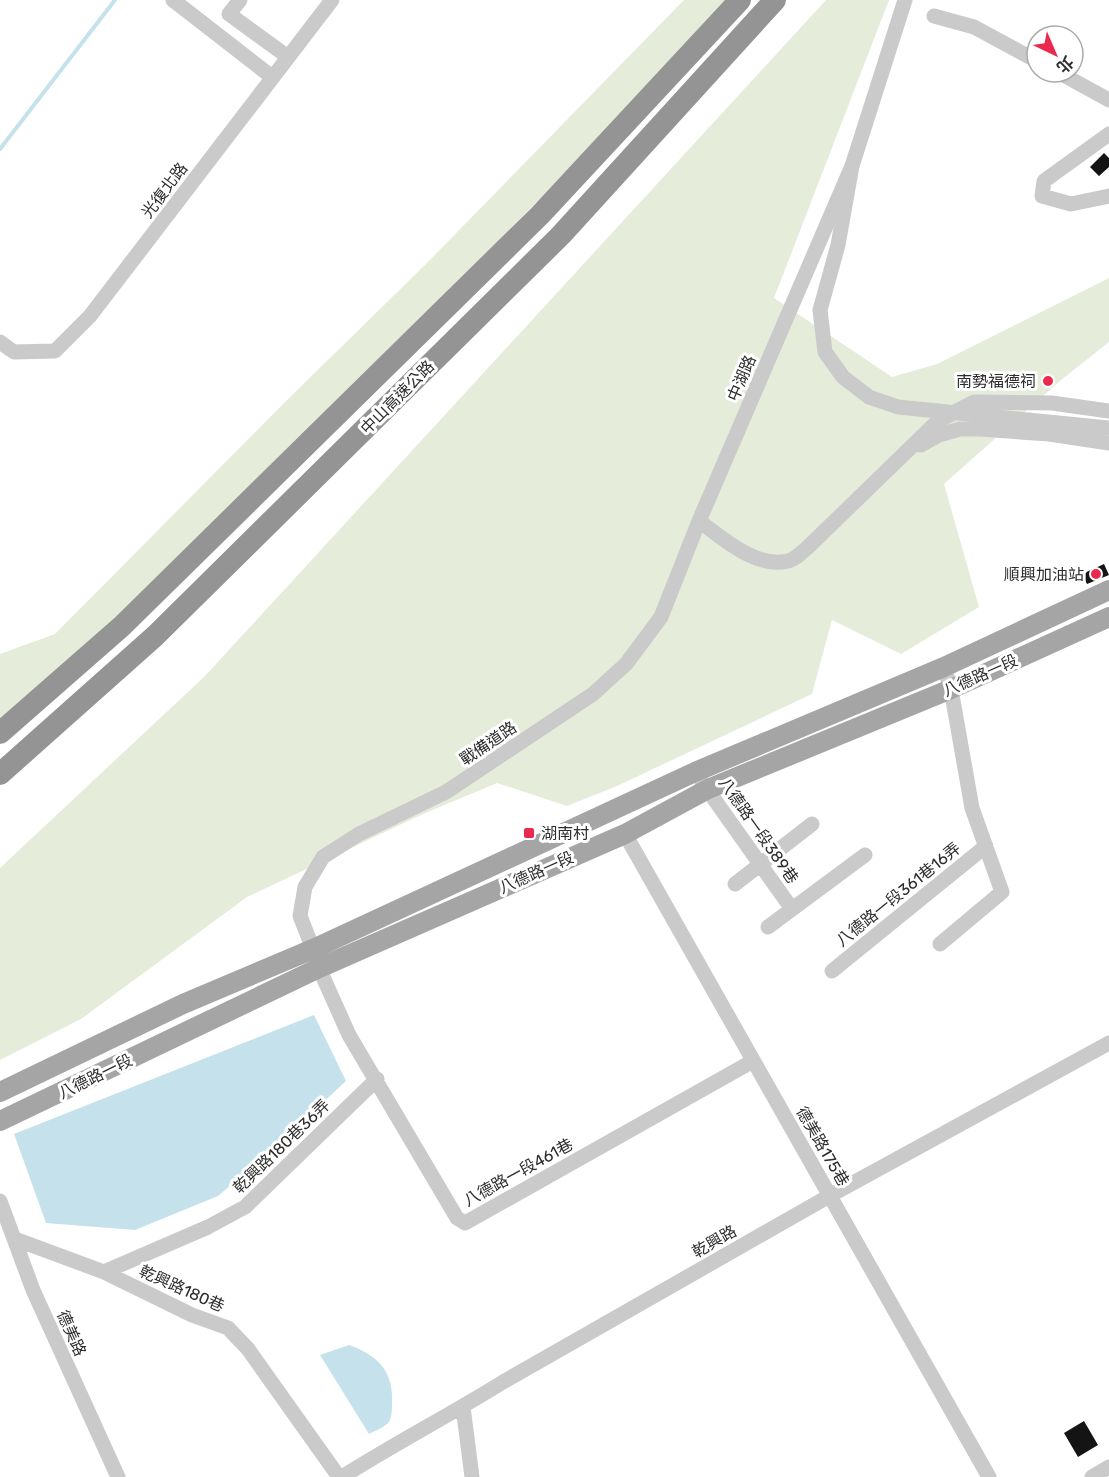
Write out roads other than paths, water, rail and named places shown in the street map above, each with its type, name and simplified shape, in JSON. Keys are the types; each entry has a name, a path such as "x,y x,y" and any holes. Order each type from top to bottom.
{"highway":[{"name":"中山高速公路","path":"0,733 122,626 540,215 740,0"},
{"name":"中山高速公路","path":"0,774 155,636 561,235 775,0"}],"main road":[{"name":"八德路一段","path":"0,1121 316,958 695,772 944,667 1109,590"},
{"name":"八德路一段","path":"0,1092 183,1004 316,958 625,834 708,789 951,689 1109,617"}],"street":[{"path":"173,0 272,77"},
{"path":"240,0 229,14 288,57"},
{"name":"光復北路","path":"0,342 14,352 55,351 90,316 332,0"},
{"name":"中湖路","path":"699,521 852,166 905,0"},
{"path":"934,16 974,27 1025,55"},
{"path":"1080,84 1109,100"},
{"path":"1109,134 1044,181 1042,196 1071,204 1109,196"},
{"path":"852,166 838,244 820,310 825,352 843,377 869,397 898,407 1109,428"},
{"path":"699,521 754,557 772,563 790,561 807,548 938,421 974,402 1056,404 1109,411"},
{"path":"1052,434 1056,404"},
{"path":"908,452 939,435 960,429 1052,434 1109,443"},
{"name":"戰備道路","path":"316,958 300,916 305,887 323,857 359,834 446,792 593,694 626,664 661,617 699,521"},
{"path":"940,944 1002,892 972,808 951,689 944,667"},
{"name":"八德路一段389巷","path":"695,772 792,909"},
{"path":"735,884 812,824"},
{"name":"德美路175巷","path":"625,834 989,1477"},
{"name":"八德路一段361巷16弄","path":"832,971 986,846"},
{"path":"768,927 865,855"},
{"name":"八德路一段461巷","path":"316,958 349,1035 457,1218 465,1223 753,1061"},
{"name":"乾興路","path":"340,1477 831,1195 1109,1043"},
{"name":"乾興路180巷36弄","path":"104,1272 207,1227 245,1207 377,1079"},
{"name":"德美路","path":"0,1201 9,1236 118,1477"},
{"name":"乾興路180巷","path":"9,1236 104,1272 192,1315 228,1328 248,1349 340,1477"},
{"path":"463,1407 472,1477"},
{"path":"1092,1477 1109,1467"}],"water":[{"path":"314,1015 346,1081 218,1196 135,1230 46,1223 14,1134"},
{"path":"349,1345 375,1359 387,1373 390,1382 392,1413 390,1420 385,1426 369,1434 320,1355"}],"waterway":[{"path":"0,149 115,0"}],"place":[{"name":"南勢福德祠","path":"1048,381"},
{"name":"順興加油站","path":"1096,574"},
{"name":"湖南村","path":"529,833"}]}
